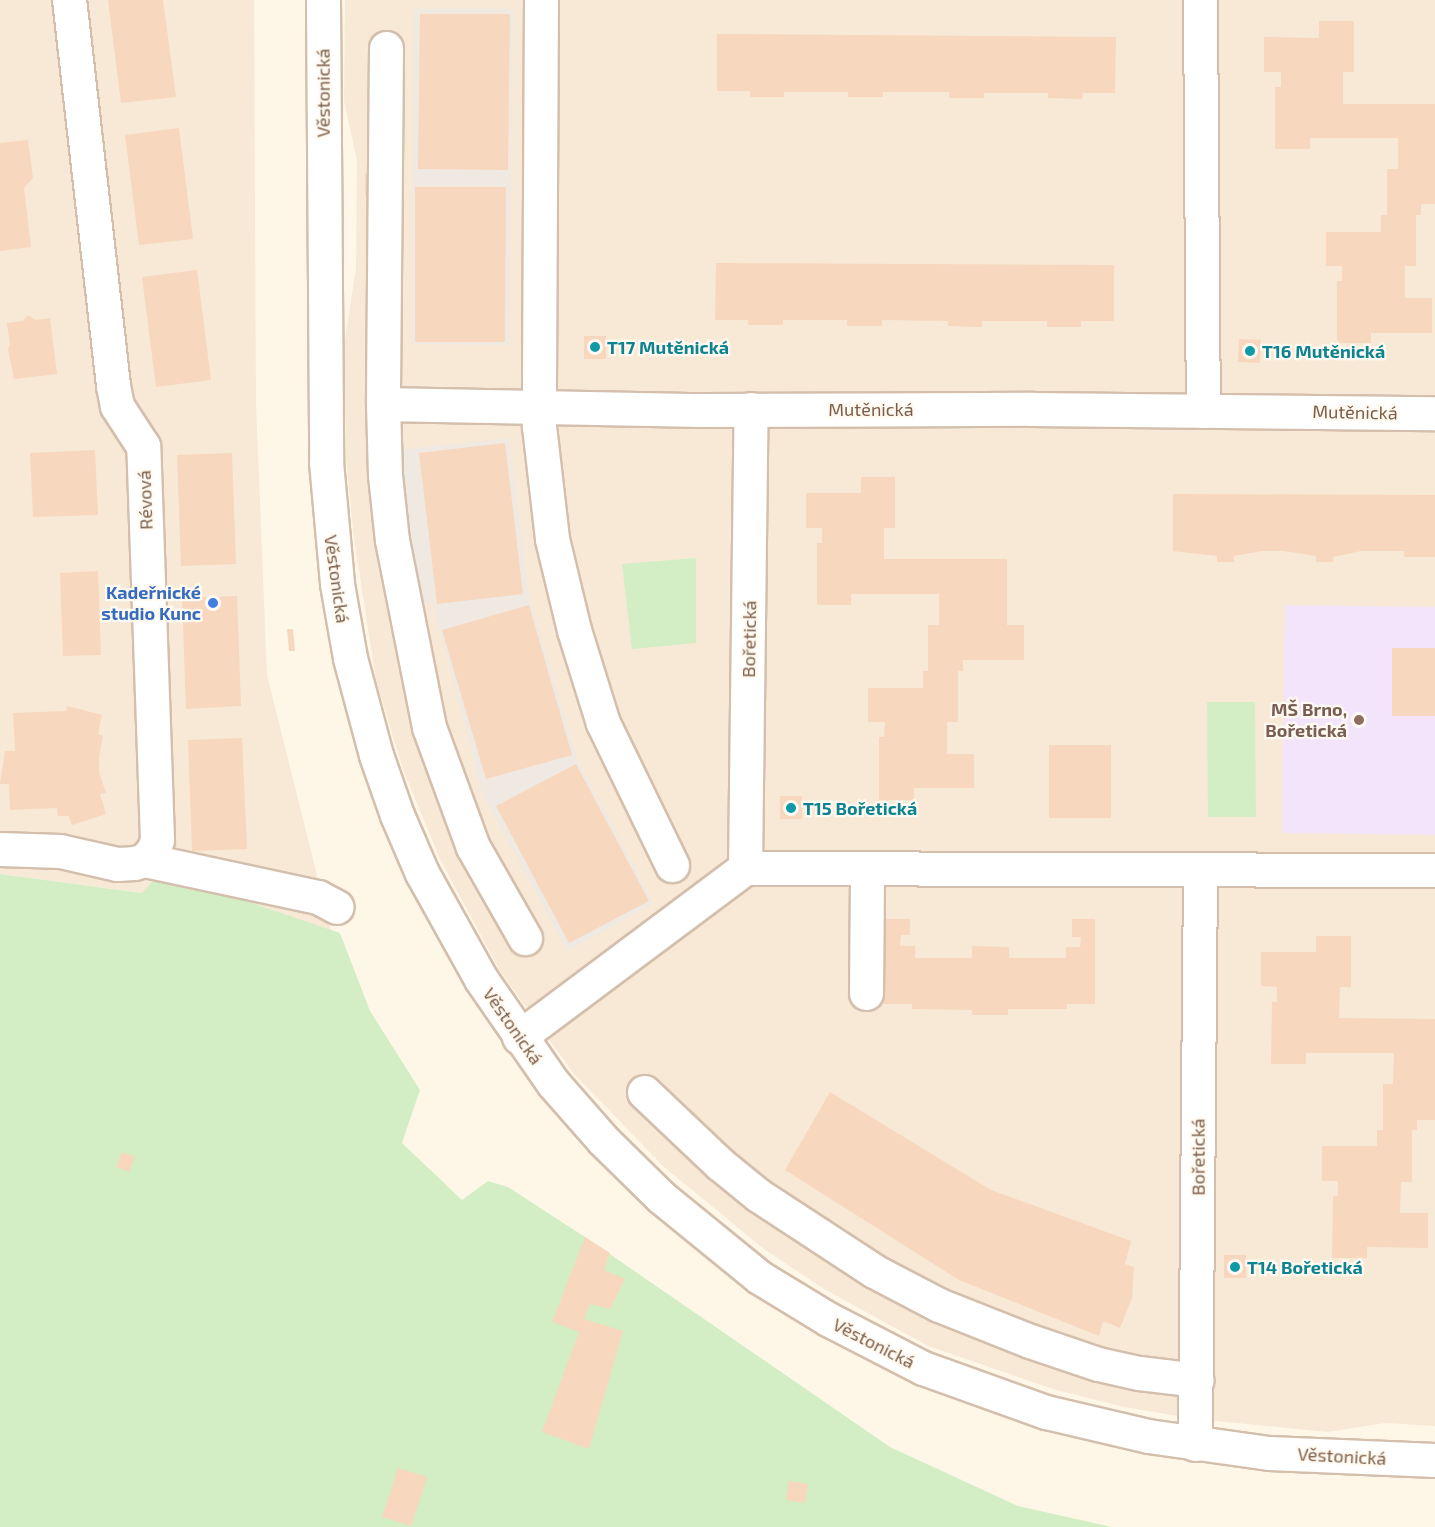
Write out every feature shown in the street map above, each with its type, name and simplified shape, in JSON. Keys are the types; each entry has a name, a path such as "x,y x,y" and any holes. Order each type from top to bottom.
{"street":[{"name":"Révová","path":"69,0 113,385 117,406 140,438 144,456 157,824 154,849 145,860"},
{"name":"Věstonická","path":"322,0 326,462 329,519 340,605 360,700 397,815 445,918 519,1037 576,1111 661,1197 759,1277 795,1300 923,1368 990,1394 1106,1428 1196,1444 1269,1453 1435,1461"},
{"path":"541,0 539,408 543,468 552,539 579,649 603,723 672,865"},
{"path":"1200,0 1203,411"},
{"path":"386,48 383,404 385,475 392,540 429,727 473,847 525,938"},
{"name":"Mutěnická","path":"383,404 751,410 1435,413"},
{"name":"Bořetická","path":"745,868 751,410"},
{"path":"0,849 60,851 117,864 145,860 318,897 337,907"},
{"path":"519,1037 745,868 1435,870"},
{"path":"866,993 867,869"},
{"name":"Bořetická","path":"1196,1444 1200,870"},
{"path":"644,1092 720,1164 758,1195 874,1271 939,1305 1030,1341 1098,1364 1138,1373 1197,1380"}],"shaded area":[{"path":"0,0 254,0 256,404 267,675 331,931 161,872 143,893 0,874"},
{"path":"345,0 1435,0 1435,1426 1385,1423 1328,1432 1196,1419 1124,1407 1053,1389 928,1346 824,1289 764,1249 664,1167 574,1074 500,971 440,859 402,767 376,680 354,539 346,458 344,346 356,268 357,161 344,101"},
{"path":"414,9 513,9 509,345 412,344"},
{"path":"509,438 530,600 577,759 653,903 568,951 483,796 433,603 412,605 391,451"},
{"name":"MŠ Brno, Bořetická","path":"1285,605 1435,607 1435,835 1282,833"}],"green space":[{"path":"696,558 696,643 632,649 622,564"},
{"path":"1207,702 1255,702 1256,817 1208,817"},
{"path":"161,872 340,933 370,1011 420,1090 402,1143 462,1200 488,1181 508,1187 585,1237 890,1447 1018,1506 1112,1527 0,1527 0,874 142,893"}],"building":[{"path":"108,0 163,0 176,97 121,103"},
{"path":"420,14 510,14 508,170 418,169"},
{"path":"1319,21 1354,21 1354,72 1343,72 1343,104 1435,104 1435,204 1421,204 1421,215 1416,215 1416,266 1405,266 1405,298 1432,298 1432,333 1371,333 1371,343 1337,343 1337,281 1342,281 1342,266 1326,266 1326,232 1381,232 1381,215 1387,215 1387,169 1398,169 1398,138 1310,138 1310,149 1275,149 1275,87 1281,87 1281,72 1264,72 1264,37 1319,38"},
{"path":"717,34 1116,37 1115,93 1083,93 1082,99 1048,98 1048,93 984,93 984,98 949,98 949,92 883,92 883,97 848,97 848,92 784,92 784,97 750,97 750,91 717,91"},
{"path":"179,128 193,239 139,245 125,135"},
{"path":"28,140 33,178 24,188 31,247 0,251 0,143"},
{"path":"365,173 371,173 371,195 365,195"},
{"path":"415,187 506,187 505,342 415,342"},
{"path":"716,263 1114,265 1114,321 1081,321 1081,327 1047,327 1047,321 982,321 982,327 948,326 948,321 882,320 882,326 847,326 847,320 783,320 783,325 748,325 748,320 715,320"},
{"path":"197,270 211,380 156,387 142,277"},
{"path":"28,315 35,320 50,318 57,374 14,379 8,349 10,344 7,323 23,321"},
{"name":"T17 Mutěnická","path":"584,336 606,336 606,359 584,359"},
{"name":"T16 Mutěnická","path":"1239,339 1261,340 1260,363 1238,362"},
{"path":"505,443 523,594 437,604 419,453"},
{"path":"95,450 98,515 33,517 30,453"},
{"path":"232,453 236,564 181,566 177,455"},
{"path":"861,477 895,477 895,528 884,528 884,559 1007,559 1007,625 1024,625 1024,660 963,660 963,671 958,671 958,722 947,722 947,754 974,754 974,788 914,788 914,800 879,800 879,737 884,737 885,722 868,722 868,688 923,688 923,671 928,671 928,625 939,625 939,594 851,594 851,605 817,605 817,543 822,543 822,528 806,528 806,493 861,493"},
{"path":"1173,494 1435,495 1435,557 1404,557 1404,551 1361,551 1333,557 1333,562 1316,562 1316,556 1283,551 1262,551 1234,556 1234,562 1217,562 1217,556 1173,551"},
{"path":"98,571 101,655 63,656 60,573"},
{"path":"237,596 241,706 186,709 182,598"},
{"path":"529,605 572,755 486,779 442,630"},
{"path":"287,629 293,629 295,651 289,651"},
{"path":"1392,648 1435,648 1435,716 1392,716"},
{"path":"67,706 102,715 98,734 103,736 99,772 106,793 100,794 106,814 72,825 69,816 58,816 57,808 10,810 9,784 0,784 5,751 15,751 13,713 66,711"},
{"path":"242,738 247,849 192,851 188,740"},
{"path":"1049,745 1111,745 1111,818 1049,818"},
{"path":"576,764 649,901 569,943 496,806"},
{"name":"T15 Bořetická","path":"780,796 802,796 802,819 780,819"},
{"path":"885,919 910,919 910,935 901,935 900,946 915,946 915,958 972,958 972,946 1009,947 1009,958 1066,958 1066,947 1080,947 1081,937 1072,937 1072,919 1095,919 1095,1004 1067,1004 1067,1009 1008,1009 1008,1015 972,1015 972,1010 912,1009 912,1004 884,1004"},
{"path":"1316,936 1351,936 1351,987 1340,987 1339,1018 1435,1019 1435,1120 1417,1120 1417,1130 1412,1130 1412,1182 1401,1182 1400,1213 1428,1213 1428,1248 1367,1247 1367,1258 1332,1258 1333,1196 1338,1196 1338,1181 1322,1181 1322,1146 1377,1146 1377,1130 1383,1130 1383,1084 1393,1084 1394,1053 1306,1053 1306,1064 1271,1064 1272,1002 1277,1002 1277,987 1261,986 1261,952 1316,952"},
{"path":"830,1092 991,1190 1131,1241 1125,1264 1134,1267 1132,1298 1120,1328 1103,1321 1099,1336 959,1280 785,1170"},
{"path":"122,1152 135,1157 129,1172 116,1167"},
{"path":"585,1237 610,1253 604,1270 625,1279 610,1309 590,1304 584,1319 623,1331 589,1449 542,1432 579,1332 552,1322"},
{"name":"T14 Bořetická","path":"1224,1255 1246,1255 1246,1278 1224,1278"},
{"path":"398,1468 427,1477 411,1526 382,1517"},
{"path":"789,1481 808,1484 805,1503 786,1500"}],"place":[{"name":"T17 Mutěnická","path":"595,347"},
{"name":"T16 Mutěnická","path":"1250,351"},
{"name":"Kadeřnické studio Kunc","path":"213,603"},
{"name":"MŠ Brno, Bořetická","path":"1359,720"},
{"name":"T15 Bořetická","path":"791,808"},
{"name":"T14 Bořetická","path":"1235,1267"}]}
